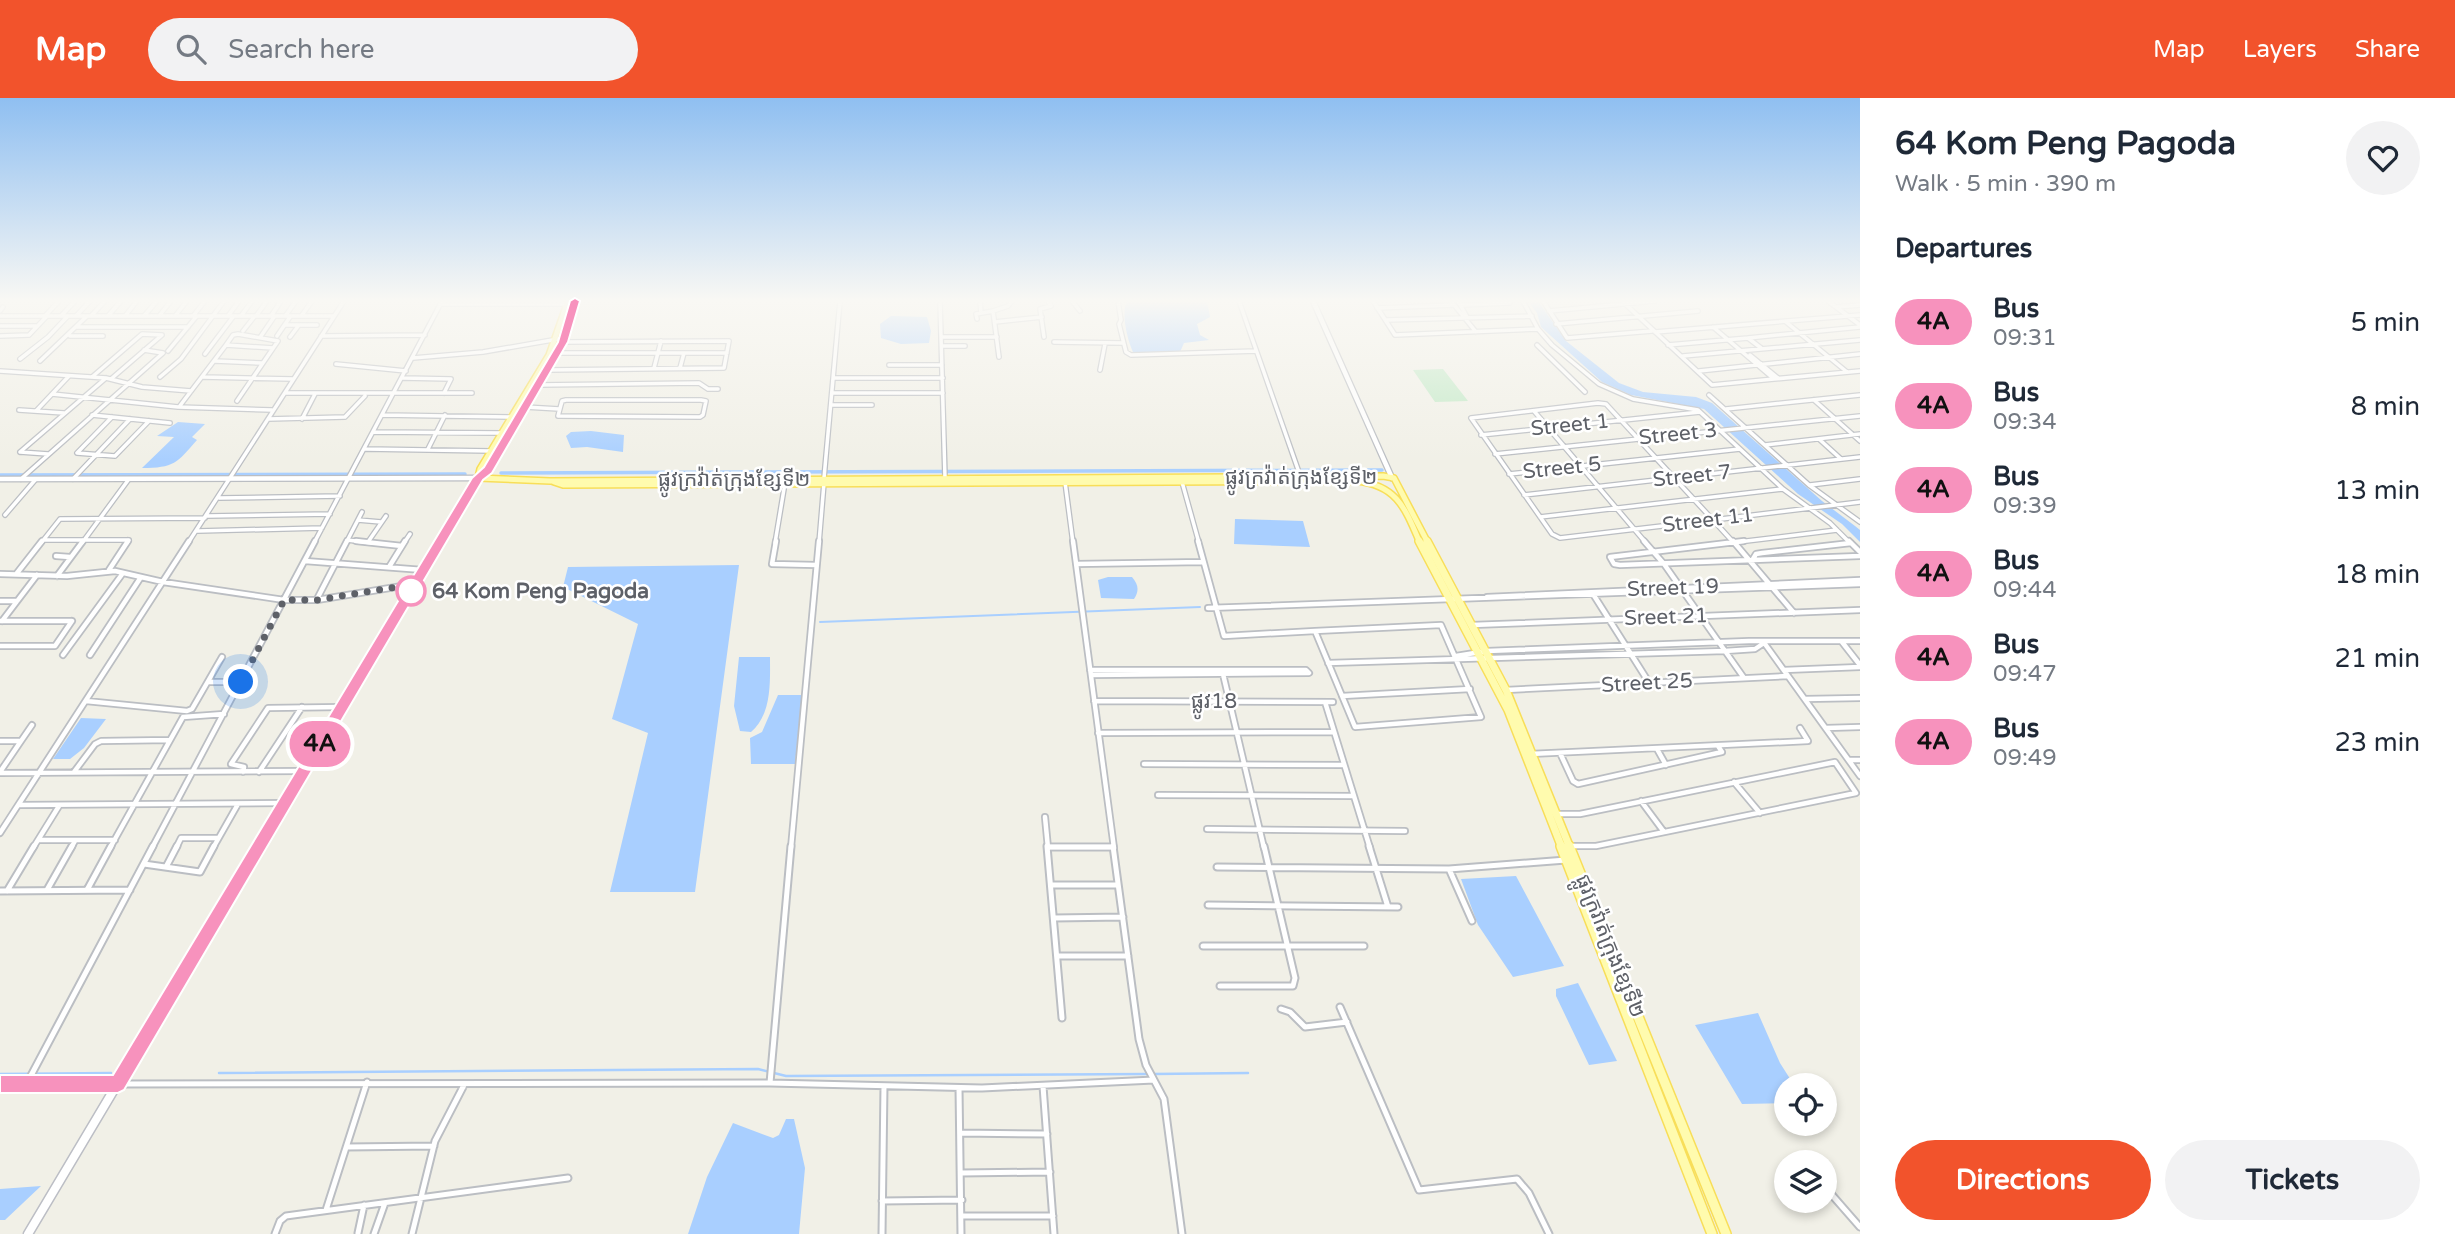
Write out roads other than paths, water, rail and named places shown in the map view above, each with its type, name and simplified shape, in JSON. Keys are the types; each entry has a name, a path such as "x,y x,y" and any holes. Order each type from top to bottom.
{"main road":[{"path":"28,1234 424,570 501,433 551,354"},
{"path":"478,478 488,470 556,354"},
{"name":"ផ្លូវក្រវ៉ាត់ក្រុងខ្សែទី២","path":"1300,475 1356,481 1383,486 1390,491 1399,502 1432,569 1472,625 1556,814 1569,846 1570,861 1726,1234"},
{"name":"ផ្លូវក្រវ៉ាត់ក្រុងខ្សែទី២","path":"478,478 550,481 945,476 1182,480 1300,475 1391,479 1398,482 1454,599 1506,690 1712,1234"},
{"name":"ផ្លូវក្រវ៉ាត់ក្រុងខ្សែទី២","path":"550,481 563,485 785,484 825,477"},
{"path":"1356,481 1391,479 1399,502"},
{"path":"0,1084 28,1081 118,1084"}],"street":[{"path":"20,359 26,354"},
{"path":"40,361 48,354"},
{"path":"91,377 119,354"},
{"path":"49,454 20,452 82,398 139,354"},
{"path":"24,477 162,354"},
{"path":"160,377 185,354"},
{"path":"178,407 219,354"},
{"path":"237,401 269,354"},
{"path":"0,833 310,354"},
{"path":"28,1081 415,354"},
{"path":"413,358 460,354"},
{"path":"654,368 658,354"},
{"path":"680,368 684,354"},
{"path":"547,370 724,368 727,354"},
{"path":"771,1083 836,354"},
{"path":"942,354 945,476"},
{"path":"1100,370 1103,354"},
{"path":"1132,354 1165,354"},
{"path":"1257,354 1300,475"},
{"path":"1336,354 1391,479"},
{"path":"1547,354 1585,392"},
{"path":"1564,354 1599,384 1620,395 1701,412 1764,468 1783,489 1837,530 1860,554"},
{"path":"1679,354 1712,385 1860,371"},
{"path":"1682,356 1702,354"},
{"path":"1747,354 1776,379"},
{"path":"1824,354 1847,373"},
{"path":"1699,371 1860,354"},
{"path":"1556,363 1570,360"},
{"path":"214,361 263,363"},
{"path":"336,363 405,371"},
{"path":"889,365 942,365"},
{"path":"0,371 91,377 191,391"},
{"path":"0,376 6,371"},
{"path":"36,411 69,376"},
{"path":"203,377 294,379"},
{"path":"402,378 451,379 444,393"},
{"path":"834,378 943,378"},
{"path":"538,385 699,383 708,389 718,388"},
{"path":"284,393 472,393"},
{"path":"302,419 315,393"},
{"path":"832,393 943,393"},
{"path":"52,394 178,407 272,410"},
{"path":"267,419 348,416 365,395"},
{"path":"1725,409 1860,395"},
{"path":"1709,396 1785,466 1832,505 1860,522"},
{"path":"566,400 706,401 704,415 700,417 557,416 559,409 562,401 566,400"},
{"path":"1814,400 1860,441"},
{"path":"1783,489 1694,498 1540,517 1471,418 1603,403 1621,420 1676,478 1694,498 1714,519 1794,613"},
{"path":"831,405 872,405"},
{"path":"526,407 559,409"},
{"path":"19,410 64,413"},
{"path":"1533,410 1653,550 1744,678"},
{"name":"Street 1","path":"1482,435 1701,412"},
{"path":"92,415 170,423"},
{"path":"382,415 511,417"},
{"path":"428,449 445,415"},
{"name":"Street 3","path":"1495,454 1860,416"},
{"path":"111,417 77,452 117,455 149,421"},
{"path":"74,478 130,419"},
{"path":"373,432 501,433"},
{"path":"1764,445 1860,435"},
{"path":"1818,439 1841,459"},
{"path":"365,449 491,451"},
{"name":"Street 5","path":"1509,474 1740,449"},
{"name":"Street 7","path":"1524,495 1860,457"},
{"path":"0,479 351,475 478,478"},
{"path":"5,515 36,479"},
{"path":"57,576 129,479"},
{"path":"1809,485 1860,479"},
{"path":"1065,480 1139,1039 1146,1065 1164,1099 1182,1234"},
{"path":"1182,480 1224,636 1315,631 1441,625 1482,717 1355,727 1315,631"},
{"path":"785,484 772,564 816,565"},
{"path":"218,498 340,496"},
{"name":"Street 11","path":"1540,517 1556,537 1860,502"},
{"path":"317,600 362,512"},
{"path":"17,573 60,519 331,514"},
{"path":"368,542 386,516"},
{"path":"358,520 382,522"},
{"path":"197,531 323,528"},
{"path":"1837,530 1611,556 1616,565 1860,554"},
{"path":"389,567 410,534"},
{"path":"44,540 129,540 109,571"},
{"path":"347,540 402,546"},
{"path":"1751,560 1756,554 1851,543"},
{"path":"1824,547 1833,557"},
{"path":"1800,549 1808,558"},
{"path":"1777,552 1783,559"},
{"path":"56,556 71,557"},
{"path":"305,561 424,570"},
{"path":"1076,564 1203,562"},
{"path":"0,574 57,576 109,571 284,600 317,600 415,584"},
{"path":"63,655 123,573"},
{"path":"1,622 38,574"},
{"path":"90,655 141,577"},
{"name":"Street 19","path":"1208,608 1860,582"},
{"path":"1592,593 1649,682"},
{"path":"0,601 17,601"},
{"name":"Sreet 21","path":"1472,625 1860,610"},
{"path":"0,646 55,646 72,621 1,622"},
{"path":"1328,663 1719,642 1860,641"},
{"path":"1842,642 1860,666"},
{"path":"1485,655 1631,655 1725,651 1755,649 1764,643"},
{"path":"1764,643 1860,776"},
{"path":"86,701 187,711 192,709 222,657"},
{"path":"1783,670 1860,666"},
{"path":"1090,672 1308,673 1306,670 1222,672"},
{"path":"1220,986 1293,986 1295,978 1222,672"},
{"name":"Street 25","path":"1506,690 1788,676"},
{"path":"209,682 241,682"},
{"path":"1342,696 1470,689"},
{"path":"1804,699 1860,698"},
{"name":"ផ្លូវ18","path":"1094,701 1333,702"},
{"path":"1325,702 1388,907"},
{"path":"243,772 244,768 231,764 265,711 272,706 342,707"},
{"path":"259,772 303,706"},
{"path":"87,890 185,716 224,714"},
{"path":"0,772 32,725"},
{"path":"1825,728 1860,727"},
{"path":"1529,754 1808,741 1800,728"},
{"path":"1098,733 1334,732"},
{"path":"74,772 95,744 101,741 170,740"},
{"path":"0,741 21,741"},
{"path":"1560,753 1573,781 1578,783 1722,752 1718,746"},
{"path":"1657,749 1666,765"},
{"path":"1849,760 1860,760"},
{"path":"1556,814 1580,814 1835,762 1856,793 1596,846 1569,846"},
{"path":"1144,764 1344,765"},
{"path":"0,772 304,771"},
{"path":"1734,782 1760,813"},
{"path":"1158,795 1353,796"},
{"path":"1641,801 1664,832"},
{"path":"18,806 285,803"},
{"path":"144,864 200,872 239,804"},
{"path":"4,891 59,806"},
{"path":"1045,817 1062,1018"},
{"path":"1207,829 1405,831"},
{"path":"166,867 181,838 219,838"},
{"path":"38,840 115,839"},
{"path":"47,890 75,840"},
{"path":"1048,847 1113,847"},
{"path":"1217,867 1449,869 1570,861"},
{"path":"1449,869 1472,921"},
{"path":"1051,885 1118,886"},
{"path":"4,891 130,890"},
{"path":"1208,905 1398,907"},
{"path":"1054,918 1123,917"},
{"path":"1203,946 1364,946"},
{"path":"1057,956 1128,956"},
{"path":"1340,1007 1419,1190 1517,1179 1529,1193 1549,1234"},
{"path":"1281,1009 1290,1012 1305,1027 1347,1022"},
{"path":"118,1084 771,1083 959,1088 1153,1079"},
{"path":"326,1210 367,1082"},
{"path":"412,1234 433,1146 464,1085"},
{"path":"882,1234 884,1086"},
{"path":"1043,1086 1054,1234"},
{"path":"959,1088 961,1234"},
{"path":"960,1133 1047,1134"},
{"path":"346,1147 433,1146"},
{"path":"961,1173 1050,1172"},
{"path":"275,1234 280,1221 286,1216 568,1178"},
{"path":"882,1201 962,1200"},
{"path":"1837,1201 1860,1227"},
{"path":"374,1234 385,1202"},
{"path":"358,1233 364,1205"},
{"path":"962,1216 1053,1216"}],"water":[{"path":"1571,354 1582,354 1619,383 1643,392 1696,397 1712,403 1822,501 1860,530 1860,542 1842,524 1798,494 1704,409 1631,395 1602,382"},
{"path":"178,422 205,424 192,437 197,440 174,463 142,468 174,437 157,436"},
{"path":"591,431 624,435 623,452 587,447 571,448 566,436 571,432"},
{"path":"1235,519 1303,521 1310,547 1234,544"},
{"path":"739,565 695,892 610,892 648,733 612,719 638,624 563,587 568,567"},
{"path":"1108,577 1132,577 1138,588 1134,599 1101,598 1098,580"},
{"path":"739,657 770,657 770,687 766,707 758,725 751,732 740,731 734,706"},
{"path":"778,695 802,695 795,764 751,764 750,738 762,732"},
{"path":"81,718 106,719 84,748 70,759 53,759"},
{"path":"1516,876 1564,966 1513,977 1478,925 1461,879"},
{"path":"1578,983 1617,1061 1589,1065 1556,996 1556,989"},
{"path":"1758,1013 1786,1073 1774,1073 1774,1103 1742,1104 1695,1025"},
{"path":"786,1119 794,1119 805,1168 799,1234 688,1234 707,1177 733,1123 773,1138 779,1135"},
{"path":"41,1186 5,1220 0,1220 0,1189"}],"waterway":[{"path":"501,473 1382,470"},
{"path":"0,475 465,474"},
{"path":"820,622 1200,607"},
{"path":"219,1073 758,1069 786,1076 1147,1074"},
{"path":"0,1074 111,1073"},
{"path":"1153,1074 1248,1073"}],"place":[{"name":"64 Kom Peng Pagoda","path":"411,591"}]}
